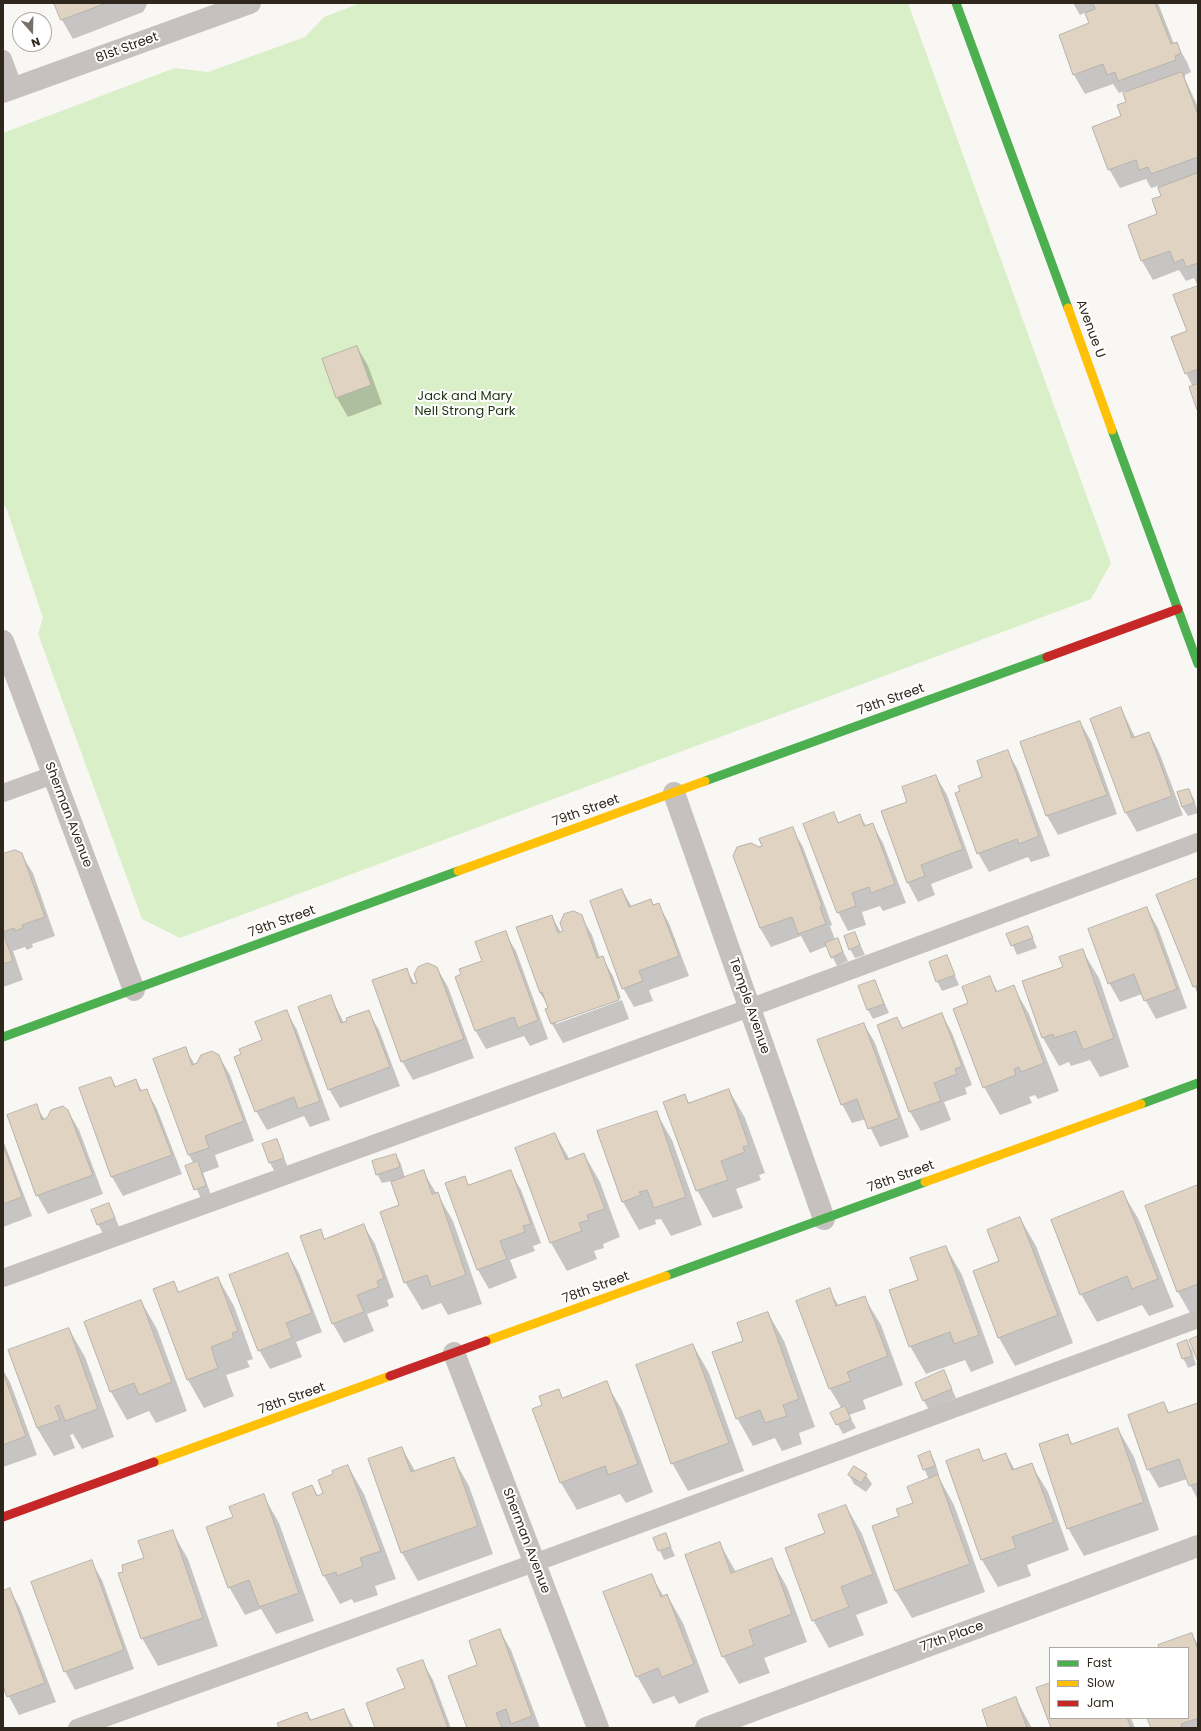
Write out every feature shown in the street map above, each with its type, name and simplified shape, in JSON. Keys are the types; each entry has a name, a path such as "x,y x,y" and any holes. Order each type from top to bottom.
{"street":[{"name":"81st Street","path":"8,90 216,9 250,3"},
{"name":"Avenue U","path":"956,3 1198,664"},
{"name":"79th Street","path":"3,1038 1178,609"},
{"name":"Sherman Avenue","path":"3,641 134,990"},
{"name":"Temple Avenue","path":"674,793 824,1219"},
{"name":"78th Street","path":"3,1517 1198,1082"},
{"name":"Sherman Avenue","path":"454,1353 598,1728"},
{"name":"77th Place","path":"706,1728 1198,1546"}],"lane":[{"path":"3,59 8,90"},
{"path":"3,793 53,775"},
{"path":"3,1278 750,1008 1198,842"},
{"path":"77,1728 534,1563 1198,1319"}],"green space":[{"name":"Jack and Mary Nell Strong Park","path":"360,3 908,3 1111,563 1091,599 180,938 142,919 38,634 43,618 6,507 3,505 3,133 175,68 208,72 305,37 324,17"}],"building":[{"path":"54,3 107,3 61,20"},
{"path":"1093,3 1155,3 1171,44 1177,42 1181,53 1175,56 1176,60 1118,81 1115,72 1107,75 1103,64 1073,75 1059,35 1089,23 1085,13 1095,9"},
{"path":"1182,72 1198,115 1198,157 1151,174 1148,167 1139,170 1136,160 1108,170 1092,127 1121,116 1117,105 1126,102 1123,93"},
{"path":"1198,173 1198,263 1186,267 1183,259 1174,263 1170,251 1141,261 1128,225 1157,214 1152,199 1161,196 1158,188"},
{"path":"1198,286 1198,369 1185,374 1171,337 1187,331 1173,295"},
{"path":"357,346 371,385 336,398 322,359"},
{"path":"1198,384 1198,410 1197,410 1189,387"},
{"path":"1121,707 1132,738 1149,732 1172,796 1125,813 1090,719"},
{"path":"1080,721 1107,795 1046,816 1020,742"},
{"path":"1008,750 1039,836 1019,844 1017,839 977,854 955,793 960,791 958,786 982,777 977,761"},
{"path":"936,775 963,849 921,865 925,876 907,883 881,811 907,802 902,787"},
{"path":"1189,789 1194,803 1182,807 1177,792"},
{"path":"834,812 838,823 860,814 864,826 873,823 895,884 871,893 869,887 852,893 856,906 837,913 803,824"},
{"path":"793,827 822,906 820,907 826,924 798,934 792,917 760,928 733,856 737,847 751,843 759,847 762,846 759,839"},
{"path":"15,850 22,853 45,917 22,925 23,928 15,931 14,928 3,932 3,854"},
{"path":"1198,878 1198,985 1193,987 1156,895"},
{"path":"622,889 629,907 651,899 653,905 659,903 679,956 639,971 643,981 622,989 590,901"},
{"path":"1147,907 1177,989 1144,1001 1134,974 1108,984 1088,929"},
{"path":"574,911 582,915 597,958 603,956 619,1000 551,1024 545,1009 548,1008 542,992 540,993 516,927 552,915 558,933 563,931 560,923 564,914"},
{"path":"1028,926 1033,938 1011,946 1006,934"},
{"path":"506,931 538,1020 518,1028 514,1017 475,1031 455,977 461,974 459,969 482,961 475,942"},
{"path":"3,932 13,961 3,964"},
{"path":"855,932 860,945 849,950 844,936"},
{"path":"838,938 843,952 831,958 825,943"},
{"path":"1083,949 1114,1038 1083,1050 1076,1031 1054,1038 1053,1034 1042,1038 1022,981 1063,967 1059,957"},
{"path":"947,955 955,975 936,982 929,962"},
{"path":"428,963 437,967 464,1039 401,1062 372,980 407,968 412,984 417,983 414,974 418,967"},
{"path":"990,976 996,992 1014,985 1044,1063 1021,1072 1019,1067 1014,1069 1016,1075 983,1088 953,1009 968,1003 962,987"},
{"path":"875,980 884,1004 867,1010 858,986"},
{"path":"331,995 341,1023 347,1021 346,1018 369,1010 390,1067 328,1090 298,1007"},
{"path":"287,1010 320,1101 298,1109 294,1097 255,1112 234,1057 241,1054 239,1049 262,1040 255,1022"},
{"path":"942,1013 962,1066 955,1069 957,1074 934,1083 941,1101 909,1112 877,1025 897,1017 902,1028"},
{"path":"864,1023 899,1118 868,1129 857,1099 841,1105 817,1040"},
{"path":"186,1047 192,1065 197,1063 201,1055 212,1051 219,1055 244,1121 205,1136 209,1148 188,1155 153,1059"},
{"path":"111,1077 115,1087 136,1079 140,1091 147,1089 172,1155 111,1177 79,1088"},
{"path":"729,1089 749,1145 743,1147 745,1152 721,1161 728,1180 696,1191 663,1102 685,1094 688,1103"},
{"path":"37,1104 42,1120 47,1118 51,1110 63,1106 68,1110 93,1175 36,1196 7,1115"},
{"path":"657,1111 686,1197 654,1208 647,1190 639,1192 641,1195 622,1202 597,1131"},
{"path":"555,1133 566,1160 584,1153 605,1209 587,1215 589,1220 579,1223 582,1231 550,1243 515,1148"},
{"path":"277,1139 284,1158 269,1163 262,1144"},
{"path":"3,1145 22,1197 3,1204"},
{"path":"396,1154 400,1167 376,1175 372,1161"},
{"path":"198,1161 206,1186 194,1190 185,1166"},
{"path":"424,1170 432,1194 438,1192 466,1275 431,1287 427,1275 404,1283 380,1212 399,1205 391,1182"},
{"path":"511,1170 531,1224 523,1226 525,1232 500,1241 507,1259 477,1270 445,1183 465,1176 468,1185"},
{"path":"1198,1185 1198,1284 1177,1292 1145,1206"},
{"path":"1123,1191 1158,1279 1132,1289 1127,1276 1080,1295 1051,1220"},
{"path":"109,1203 115,1218 97,1225 91,1210"},
{"path":"1020,1217 1058,1315 998,1338 973,1271 999,1261 987,1230"},
{"path":"364,1224 384,1278 377,1281 379,1287 357,1295 364,1312 332,1324 300,1236 321,1229 324,1239"},
{"path":"946,1246 979,1335 954,1344 950,1332 909,1347 889,1290 918,1280 910,1258"},
{"path":"288,1253 312,1313 286,1323 292,1338 258,1351 229,1275"},
{"path":"218,1277 238,1331 232,1333 234,1338 211,1347 218,1368 187,1380 153,1289 174,1281 178,1292"},
{"path":"830,1288 836,1306 865,1296 888,1356 847,1372 851,1381 829,1389 796,1301"},
{"path":"141,1300 172,1382 139,1395 134,1383 110,1392 84,1322"},
{"path":"768,1312 799,1399 783,1405 787,1416 765,1423 760,1410 736,1419 712,1352 743,1341 737,1323"},
{"path":"69,1328 98,1409 65,1421 59,1405 55,1407 60,1420 37,1428 8,1350"},
{"path":"1198,1336 1198,1362 1189,1340"},
{"path":"1187,1340 1192,1356 1182,1359 1177,1344"},
{"path":"693,1344 729,1443 671,1464 636,1365"},
{"path":"944,1370 952,1389 923,1401 915,1383"},
{"path":"3,1372 26,1436 3,1445"},
{"path":"607,1381 638,1464 608,1475 605,1466 560,1483 532,1409 542,1405 539,1396 559,1389 562,1398"},
{"path":"1164,1402 1168,1413 1198,1403 1198,1483 1189,1486 1179,1459 1147,1470 1128,1415"},
{"path":"845,1406 851,1419 836,1425 830,1413"},
{"path":"1118,1428 1144,1502 1067,1529 1039,1444 1068,1434 1071,1444"},
{"path":"402,1447 411,1472 454,1457 478,1526 401,1553 368,1459"},
{"path":"979,1449 983,1461 1006,1453 1012,1470 1032,1463 1054,1522 1012,1537 1016,1548 981,1560 946,1461"},
{"path":"930,1451 935,1466 923,1470 918,1456"},
{"path":"348,1465 381,1551 360,1558 363,1566 337,1576 336,1572 323,1576 292,1493 312,1485 317,1496 323,1493 318,1480 333,1474 332,1471"},
{"path":"854,1466 867,1474 861,1483 848,1475"},
{"path":"938,1475 970,1564 895,1591 872,1526 899,1516 896,1509 913,1503 907,1487"},
{"path":"264,1494 299,1593 259,1607 249,1580 228,1588 206,1527 233,1517 229,1507"},
{"path":"846,1505 873,1574 841,1587 849,1607 812,1621 785,1548 825,1533 818,1515"},
{"path":"173,1530 203,1618 141,1639 118,1573 123,1572 122,1565 144,1558 138,1541"},
{"path":"666,1533 671,1547 658,1551 653,1538"},
{"path":"720,1542 731,1573 772,1558 792,1614 749,1630 754,1645 722,1657 685,1555"},
{"path":"92,1560 124,1650 64,1672 31,1582"},
{"path":"652,1574 661,1597 667,1594 694,1664 662,1677 658,1668 636,1677 603,1592"},
{"path":"10,1588 45,1683 7,1697 3,1686 3,1591"},
{"path":"500,1629 532,1716 511,1724 506,1709 496,1713 502,1728 467,1728 448,1676 477,1665 469,1641"},
{"path":"1192,1633 1198,1650 1198,1718 1181,1724 1182,1728 1151,1728 1147,1719 1189,1719 1189,1647 1159,1647 1158,1645"},
{"path":"423,1660 448,1728 375,1728 366,1703 405,1688 397,1669"},
{"path":"1049,1683 1049,1719 1127,1719 1131,1728 1051,1728 1036,1688"},
{"path":"1016,1697 1027,1728 988,1728 982,1710"},
{"path":"344,1709 351,1728 279,1728 277,1723 307,1712 310,1720"}],"traffic: fast":[{"path":"956,3 1068,308"},
{"path":"1112,430 1198,664"},
{"path":"705,781 1047,657"},
{"path":"3,1037 458,871"},
{"path":"1141,1104 1198,1083"},
{"path":"666,1276 925,1182"}],"traffic: slow":[{"path":"1068,308 1112,430"},
{"path":"458,871 705,781"},
{"path":"925,1182 1141,1104"},
{"path":"486,1341 666,1276"},
{"path":"154,1462 390,1376"}],"traffic: jam":[{"path":"1047,657 1178,609"},
{"path":"390,1376 486,1341"},
{"path":"3,1517 154,1462"}]}
